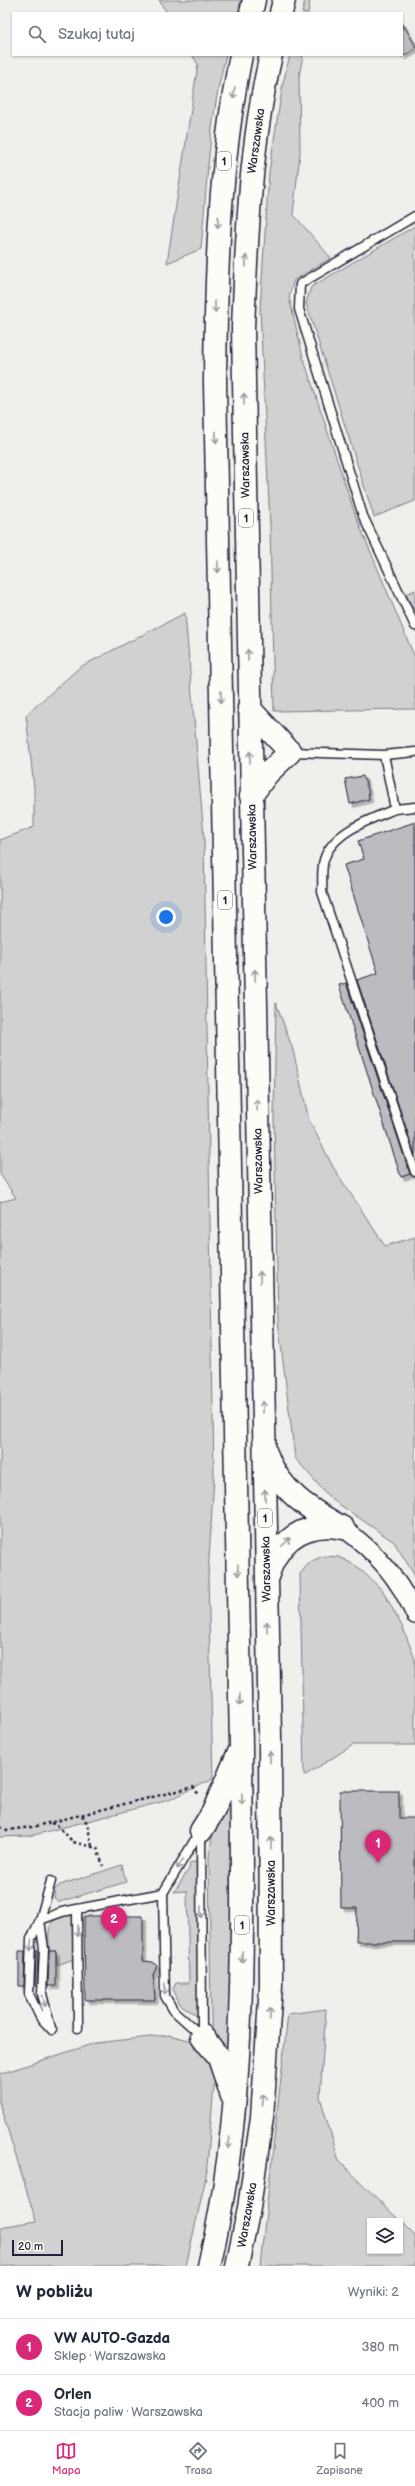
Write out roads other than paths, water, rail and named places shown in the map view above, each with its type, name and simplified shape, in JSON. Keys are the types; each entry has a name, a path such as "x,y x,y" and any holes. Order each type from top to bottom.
{"main road":[{"path":"251,12 254,0"},
{"path":"280,12 284,0"},
{"name":"1","path":"208,2266 224,2181 235,2105 242,1958 241,1746 215,382 216,268 220,201 227,135 241,56"},
{"name":"Warszawska","path":"238,2266 249,2208 262,2117 271,1986 264,1446 249,708 244,328 247,220 254,153 271,56"},
{"path":"249,708 290,752 268,774 251,796"},
{"path":"264,1446 274,1471 291,1494 311,1510 343,1528"},
{"path":"266,1590 267,1575 272,1561 290,1538 303,1530 313,1527 343,1528"},
{"path":"201,1831 213,1812 241,1746"},
{"path":"202,2036 219,2058 235,2105"}],"street":[{"path":"343,1528 368,1548 390,1570 406,1596 415,1615"}],"lane":[{"path":"415,216 300,284 298,309 363,516 415,626"},
{"path":"290,752 384,755 415,752"},
{"path":"384,755 395,809"},
{"path":"415,807 395,809 360,824 335,842 324,860 322,892 415,1172"},
{"path":"201,1831 163,1893 165,1996 174,2011 202,2036"},
{"path":"201,1831 202,2036"},
{"path":"40,1920 44,1949 42,1994 52,2030 40,2017 29,1994 31,1940 40,1920 51,1882"},
{"path":"40,1920 62,1912 163,1893"},
{"path":"77,1909 78,2028"}],"place":[{"name":"VW AUTO-Gazda","path":"378,1863"},
{"name":"Orlen","path":"114,1939"}]}
